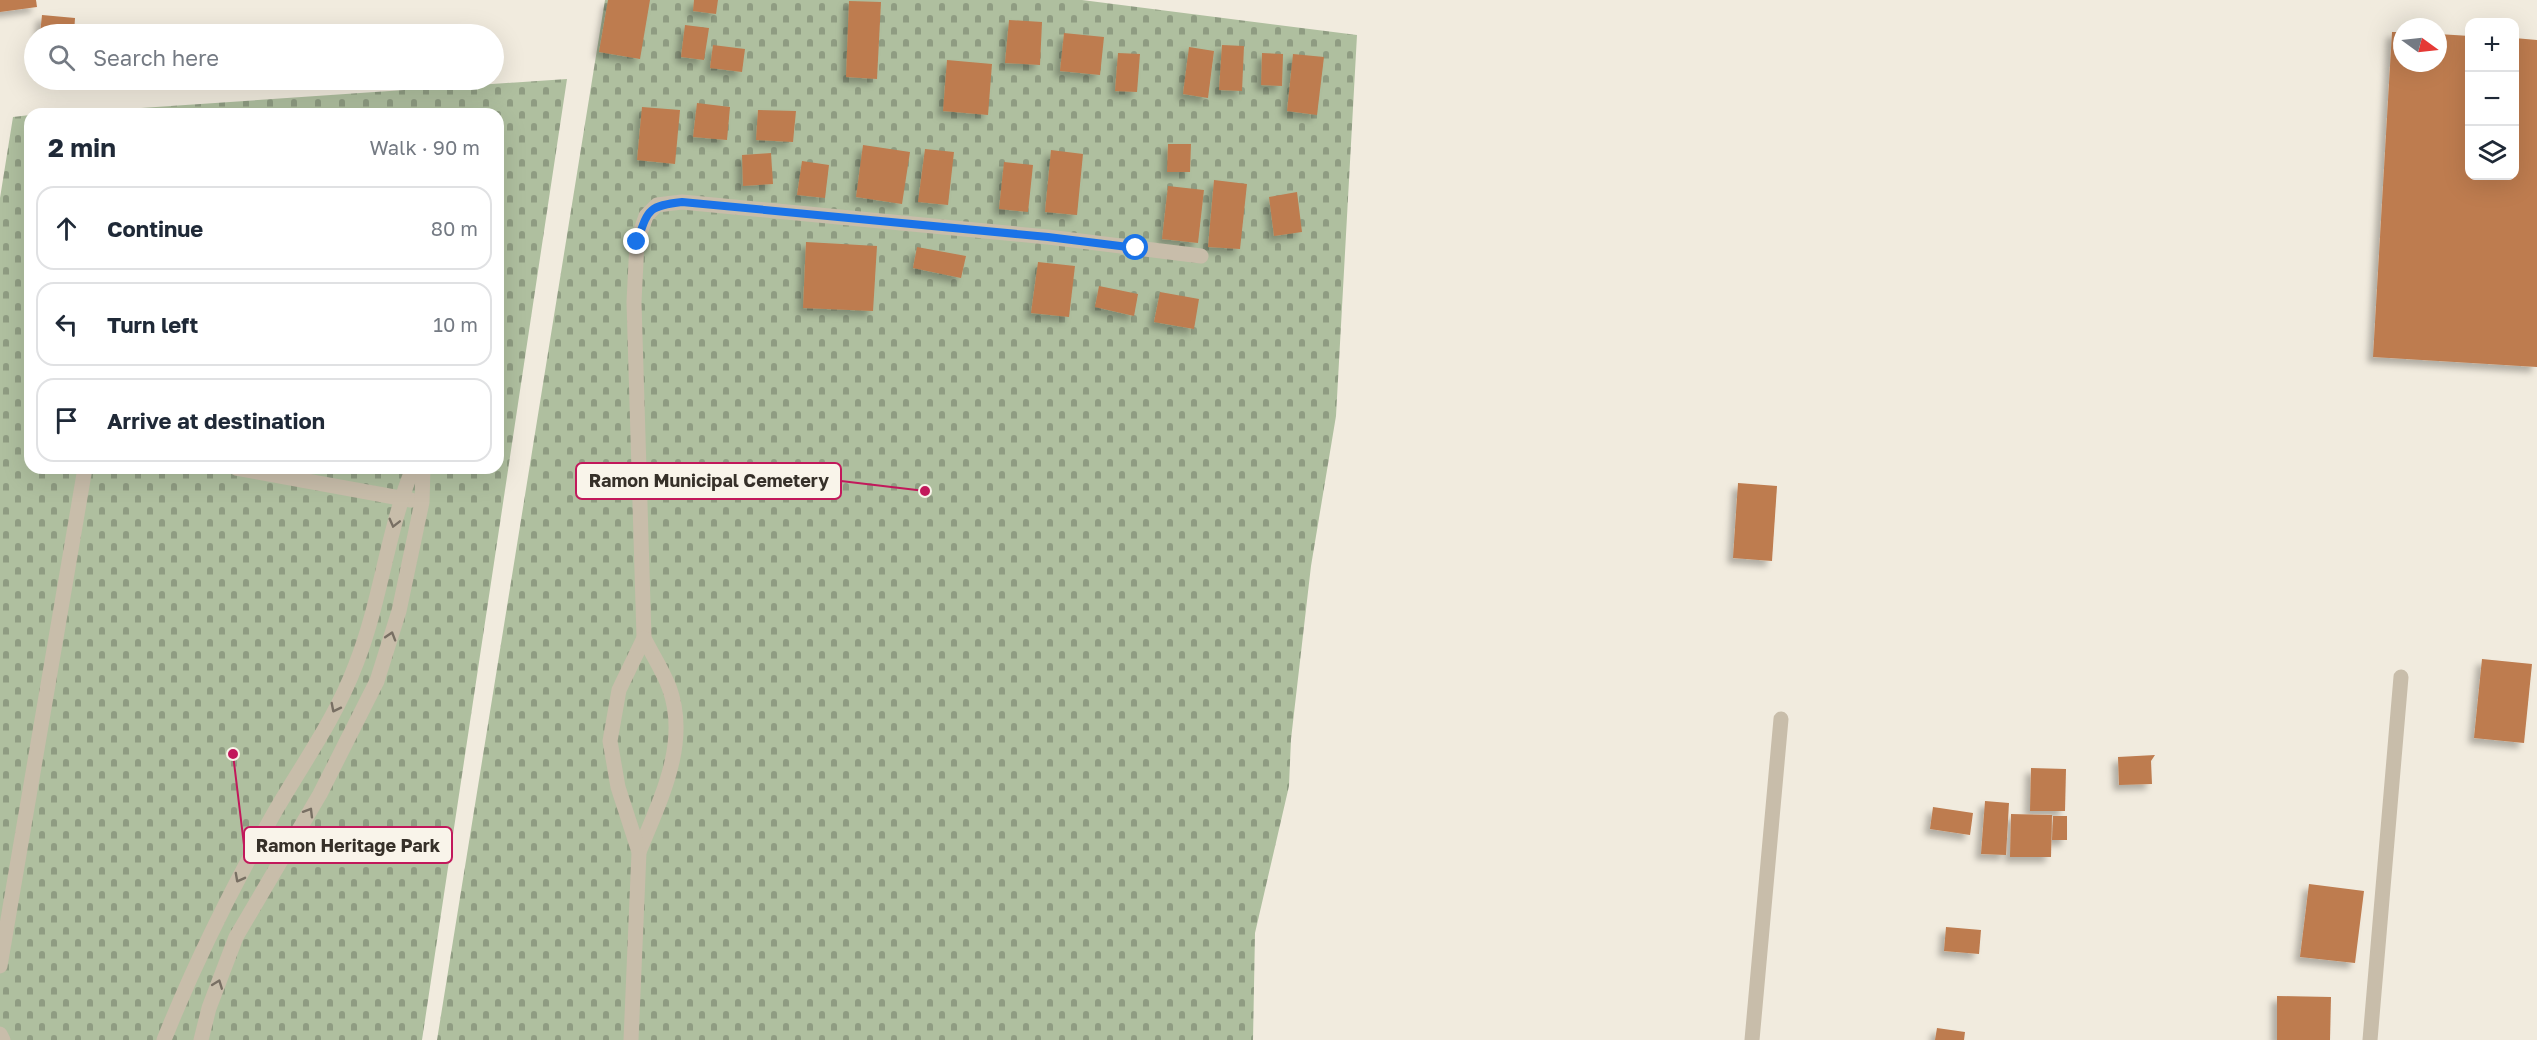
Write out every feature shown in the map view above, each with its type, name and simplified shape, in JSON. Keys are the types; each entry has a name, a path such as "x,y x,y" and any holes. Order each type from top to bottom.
{"street":[{"path":"631,1040 639,852 668,780 678,730 669,688 644,638 634,302 637,242 646,216 657,205 682,202 1048,237 1201,256"},
{"path":"0,966 84,474"},
{"path":"269,474 422,502"},
{"path":"164,1040 182,995 236,883 334,710 357,664 401,498 411,474"},
{"path":"201,1040 209,1008 236,937 320,794 378,681 399,611 422,502 423,474"},
{"path":"639,852 618,787 610,741 619,690 644,638"},
{"path":"2370,1040 2401,676"},
{"path":"1752,1040 1781,719"},
{"path":"0,1034 3,1040"}],"green space":[{"path":"605,0 1082,0 1357,35 1336,416 1311,566 1291,739 1289,786 1255,933 1253,1040 437,1040"},
{"path":"567,79 422,1040 0,1040 0,198 13,117 24,116 24,474 504,474 504,108 140,108 405,90 504,90 504,83"}],"building":[{"path":"0,0 36,0 37,7 0,12"},
{"path":"608,0 650,0 640,59 599,52"},
{"path":"694,0 718,0 716,14 693,11"},
{"path":"849,1 881,2 877,79 846,77"},
{"path":"42,15 75,18 75,24 41,24"},
{"path":"1009,20 1042,22 1040,65 1005,63"},
{"path":"685,25 709,28 704,60 681,57"},
{"path":"2392,32 2393,72 2447,72 2447,35 2465,36 2465,180 2519,180 2519,38 2537,40 2537,367 2373,357"},
{"path":"1064,33 1104,37 1100,75 1060,71"},
{"path":"713,45 745,49 742,72 710,68"},
{"path":"1222,45 1244,46 1242,91 1219,90"},
{"path":"1189,47 1214,51 1208,98 1183,94"},
{"path":"1118,53 1140,54 1137,92 1115,91"},
{"path":"1262,53 1283,54 1282,86 1261,85"},
{"path":"1293,54 1324,57 1317,115 1287,111"},
{"path":"947,60 992,64 988,115 943,111"},
{"path":"697,103 730,107 727,140 693,137"},
{"path":"642,107 680,110 675,164 637,160"},
{"path":"758,110 796,111 793,142 756,140"},
{"path":"1168,144 1191,144 1190,172 1167,172"},
{"path":"863,145 910,152 902,204 856,197"},
{"path":"925,149 954,152 948,205 918,202"},
{"path":"1051,150 1083,154 1077,215 1045,212"},
{"path":"771,153 773,184 743,186 742,155"},
{"path":"802,161 829,165 825,198 797,195"},
{"path":"1004,162 1033,165 1028,212 999,209"},
{"path":"1214,180 1247,184 1240,249 1208,247"},
{"path":"1168,186 1204,190 1198,243 1162,239"},
{"path":"1297,192 1302,232 1274,236 1269,197"},
{"path":"806,242 877,246 873,311 803,308"},
{"path":"917,247 966,256 961,278 913,268"},
{"path":"1038,262 1075,266 1069,317 1031,313"},
{"path":"1099,286 1138,294 1134,316 1095,307"},
{"path":"1160,292 1199,299 1194,329 1154,322"},
{"path":"1738,483 1777,486 1772,561 1733,558"},
{"path":"2482,659 2532,664 2524,743 2474,738"},
{"path":"2155,755 2151,761 2152,784 2119,785 2118,757"},
{"path":"2031,768 2066,769 2065,811 2030,811"},
{"path":"1985,801 2009,803 2006,855 1981,854"},
{"path":"1933,807 1973,813 1970,835 1930,829"},
{"path":"2011,814 2052,815 2051,857 2010,857"},
{"path":"2053,816 2067,816 2067,840 2052,840"},
{"path":"2309,884 2364,891 2355,963 2300,957"},
{"path":"1946,927 1981,930 1979,954 1944,951"},
{"path":"2277,996 2331,997 2330,1040 2277,1040"},
{"path":"1937,1028 1965,1032 1964,1040 1935,1040"}],"place":[{"name":"Ramon Municipal Cemetery","path":"925,491"},
{"name":"Ramon Heritage Park","path":"233,754"}],"route":[{"path":"637,242 646,216 657,205 682,202 1048,237 1136,248"}]}
